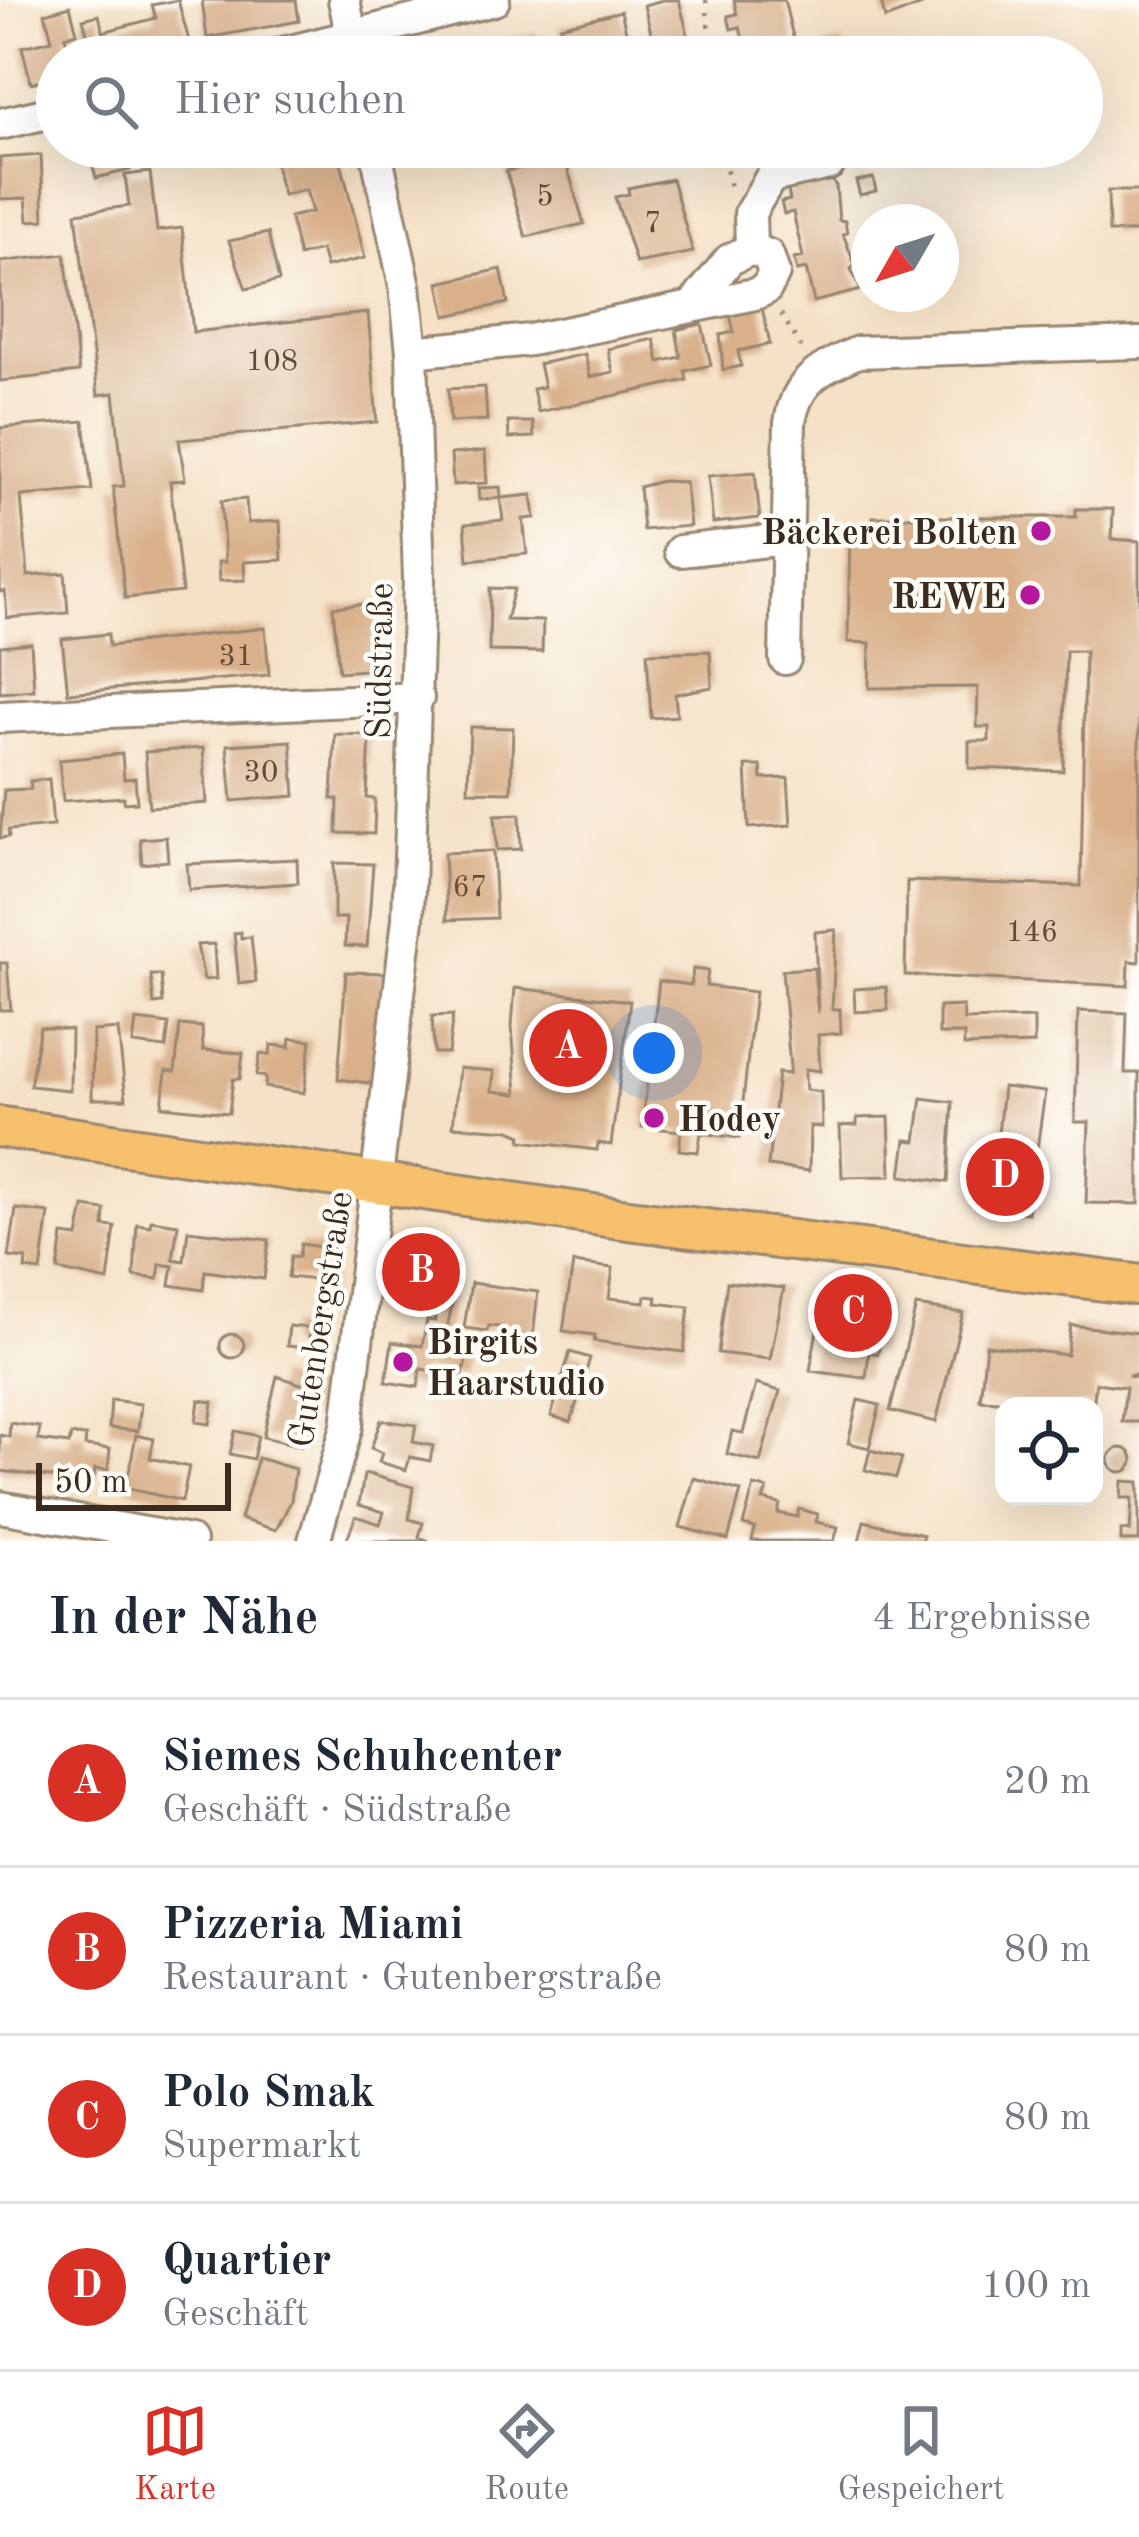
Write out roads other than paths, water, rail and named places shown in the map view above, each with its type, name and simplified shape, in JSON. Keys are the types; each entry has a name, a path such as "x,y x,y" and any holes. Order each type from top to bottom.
{"main road":[{"path":"0,1127 380,1179 616,1218 1139,1286"}],"street":[{"path":"344,0 351,36"},
{"path":"384,36 494,0"},
{"path":"0,122 36,115"},
{"name":"Südstraße","path":"380,168 405,286 412,352 418,698 408,919 380,1179"},
{"path":"751,249 750,213 771,177 811,168"},
{"path":"412,352 530,340 766,289 774,273 768,255 751,249 729,260 694,304"},
{"path":"785,659 793,403 816,370 858,352 1139,343"},
{"path":"680,551 786,539"},
{"path":"0,717 418,698"},
{"name":"Gutenbergstraße","path":"314,1541 347,1426 380,1179"},
{"path":"0,1508 190,1541"}],"place":[{"name":"Bäckerei Bolten","path":"1041,531"},
{"name":"REWE","path":"1030,595"},
{"name":"Siemes Schuhcenter","path":"568,1048"},
{"name":"Hodey","path":"654,1118"},
{"name":"Quartier","path":"1005,1177"},
{"name":"Pizzeria Miami","path":"421,1272"},
{"name":"Polo Smak","path":"853,1313"},
{"name":"Birgits Haarstudio","path":"403,1362"}]}
